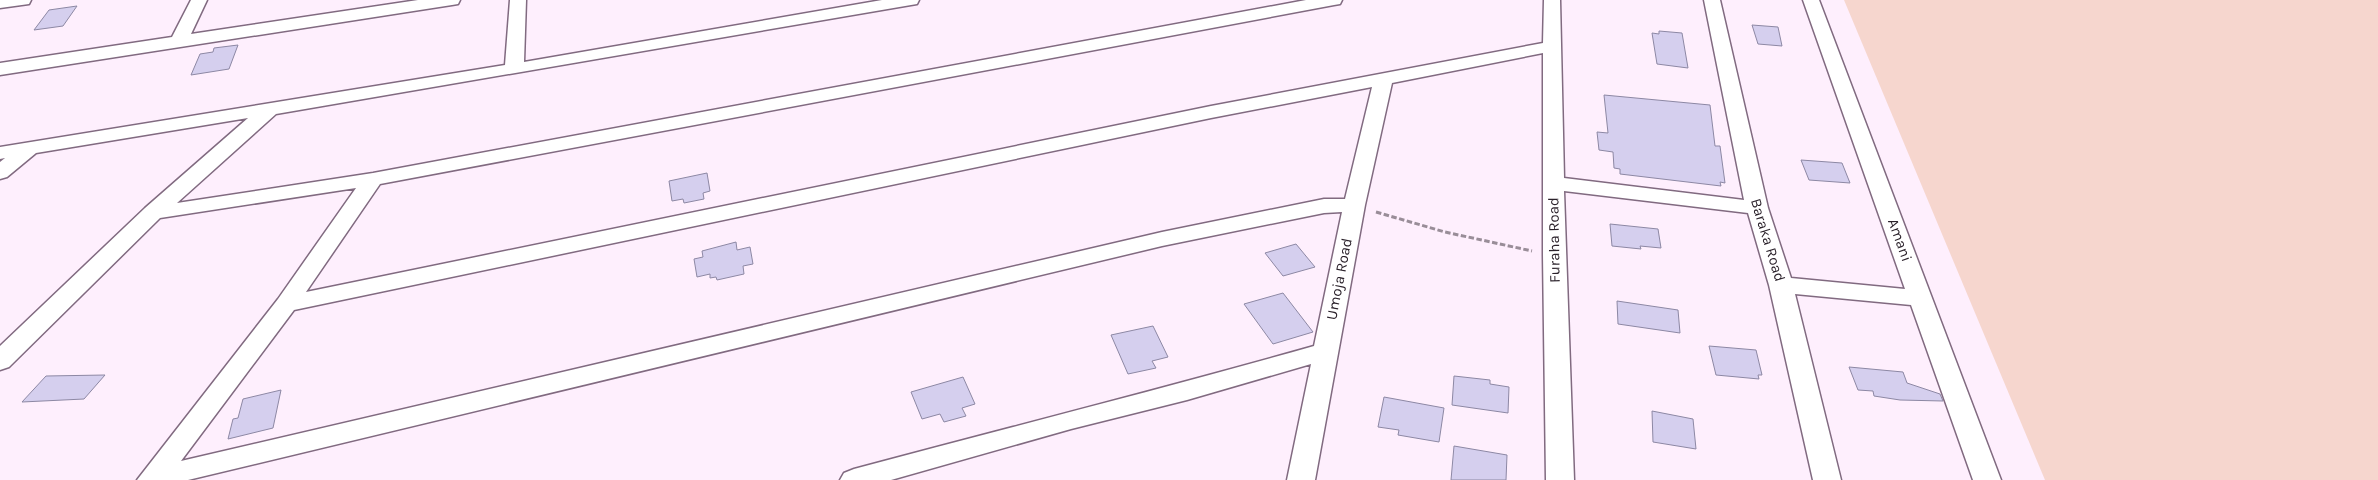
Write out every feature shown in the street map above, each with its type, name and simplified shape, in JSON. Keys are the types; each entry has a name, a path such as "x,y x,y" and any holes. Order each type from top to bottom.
{"street":[{"path":"0,3 22,0"},
{"path":"179,41 199,0"},
{"path":"0,69 179,41 373,6 452,0"},
{"path":"514,69 518,0"},
{"path":"0,153 514,69 911,0"},
{"path":"153,213 373,178 1334,0"},
{"name":"Furaha Road","path":"1552,0 1554,46 1554,255 1560,480"},
{"name":"Baraka Road","path":"1712,0 1757,208 1781,286 1827,480"},
{"name":"Amani","path":"1810,0 1987,480"},
{"path":"286,304 777,204 1211,112 1554,46"},
{"name":"Umoja Road","path":"1301,480 1354,205 1383,79"},
{"path":"0,361 153,213 271,108"},
{"path":"0,173 31,148"},
{"path":"152,479 286,304 373,178"},
{"path":"1554,183 1757,208"},
{"path":"152,479 1162,239 1324,206 1354,205"},
{"path":"1781,286 1921,298"},
{"path":"854,480 1071,420 1188,391 1325,351"}],"path":[{"path":"1354,205 1445,232 1554,255"}],"shaded area":[{"path":"1844,0 2378,0 2378,480 2045,480"}],"building":[{"path":"77,6 63,26 34,30 49,10"},
{"path":"1752,25 1778,27 1782,46 1758,44"},
{"path":"1659,31 1682,33 1688,68 1657,64 1652,33 1659,34"},
{"path":"238,45 229,69 191,75 200,54 213,52 214,48"},
{"path":"1604,95 1710,105 1715,146 1720,146 1725,183 1720,182 1721,186 1620,174 1620,169 1614,168 1613,152 1599,150 1597,132 1608,133"},
{"path":"1801,160 1842,163 1850,183 1809,180"},
{"path":"707,173 710,191 703,193 704,199 684,203 683,199 672,201 669,181"},
{"path":"1610,224 1658,229 1661,248 1640,246 1641,249 1612,246"},
{"path":"736,242 737,250 750,247 753,264 743,266 744,274 717,280 716,277 710,278 710,274 697,277 694,259 703,257 702,251"},
{"path":"1296,244 1315,267 1283,276 1265,253"},
{"path":"1283,293 1313,332 1273,344 1244,304"},
{"path":"1617,301 1678,310 1680,333 1618,324"},
{"path":"1153,326 1168,357 1152,361 1156,368 1128,374 1111,335"},
{"path":"1709,346 1756,350 1762,375 1758,375 1759,379 1716,375"},
{"path":"1849,367 1903,372 1907,383 1940,394 1943,401 1900,400 1874,396 1873,391 1858,390"},
{"path":"105,375 84,399 22,402 46,376"},
{"path":"1454,376 1490,380 1490,384 1509,387 1508,413 1452,405"},
{"path":"963,377 975,404 962,408 966,416 944,422 940,414 922,419 911,392"},
{"path":"281,390 273,428 228,439 233,419 238,418 243,399"},
{"path":"1384,397 1444,408 1439,442 1398,435 1399,430 1378,427"},
{"path":"1652,411 1693,419 1696,449 1653,442"},
{"path":"1454,446 1507,455 1506,480 1451,480"}]}
